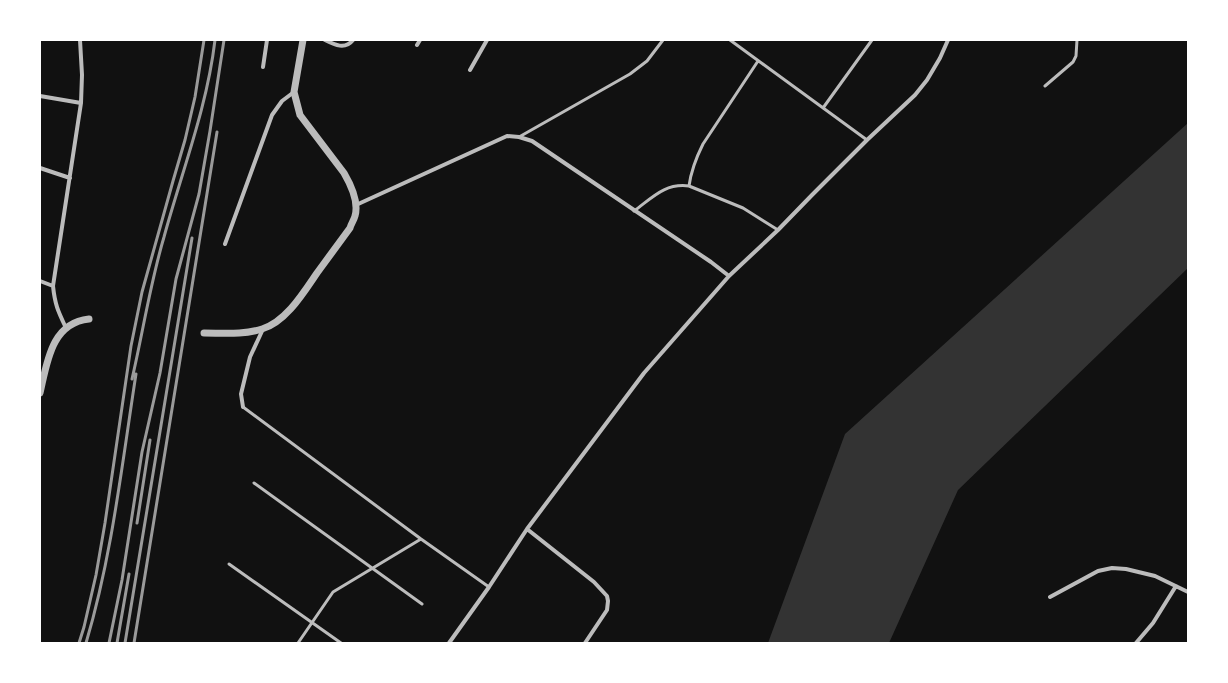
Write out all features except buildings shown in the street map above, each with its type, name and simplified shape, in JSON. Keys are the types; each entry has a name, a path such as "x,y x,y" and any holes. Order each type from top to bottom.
{"street":[{"path":"66,328 57,311 54,301 53,286 82,103 80,40"},
{"path":"263,67 267,40"},
{"path":"204,332 234,334 263,329 275,323 299,299 350,228 355,215 356,205 350,183 326,148 300,115 294,92 302,40"},
{"path":"325,40 336,46 346,46 353,40"},
{"path":"417,45 420,40"},
{"path":"470,70 487,40"},
{"path":"449,643 489,587 527,529 644,373 729,276 778,230 866,140 915,95 927,80 940,58 948,40"},
{"path":"225,244 272,115 282,101 294,92"},
{"path":"40,96 82,103"},
{"path":"356,205 507,136 519,137 532,141 711,262 729,276"},
{"path":"40,168 70,178"},
{"path":"40,281 53,286"},
{"path":"40,393 43,365 60,334 76,322 89,319"},
{"path":"243,407 241,394 250,357 263,329"},
{"path":"527,529 594,582 607,596 607,610 585,643"},
{"path":"1050,597 1098,571 1112,568 1126,569 1155,576 1188,592"},
{"path":"1136,643 1153,623 1176,586"}],"lane":[{"path":"519,137 630,74 647,61 663,40"},
{"path":"730,40 866,140"},
{"path":"823,108 872,40"},
{"path":"1045,86 1072,62 1076,56 1077,40"},
{"path":"689,186 697,155 703,144 758,61"},
{"path":"634,211 661,191 669,187 680,185 689,186 743,208 778,230"},
{"path":"243,407 421,539 489,587"},
{"path":"254,483 422,604"},
{"path":"298,643 333,592 421,539"},
{"path":"229,564 341,643"}],"shaded area":[{"path":"1188,123 1188,268 958,490 889,643 768,643 845,434"}],"railway":[{"path":"79,643 96,575 131,346 142,292 185,140 195,97 204,40"},
{"path":"132,379 159,255 200,115 215,40"},
{"path":"109,643 122,580 142,452 160,373 176,279 199,194 224,40"},
{"path":"134,643 217,132"},
{"path":"125,643 192,238"},
{"path":"86,643 110,543 136,374"},
{"path":"137,523 150,440"},
{"path":"117,643 129,574"}]}
